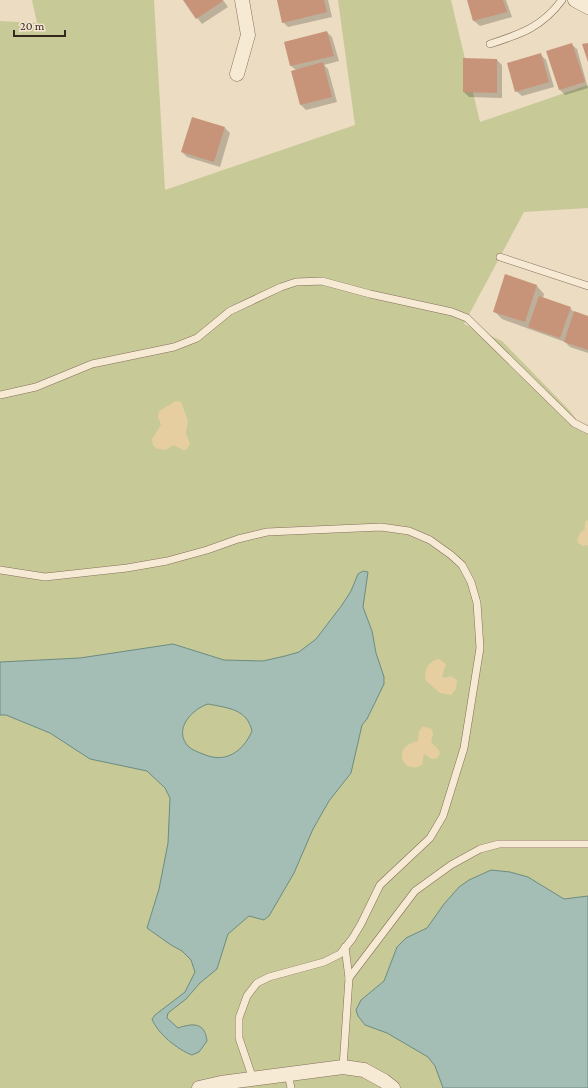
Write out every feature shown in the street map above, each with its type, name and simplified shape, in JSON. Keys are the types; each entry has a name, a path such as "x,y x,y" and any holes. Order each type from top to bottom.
{"street":[{"path":"237,74 248,35 242,0"},
{"path":"575,0 588,8"},
{"path":"199,1088 253,1079 290,1081 343,1067 364,1070 384,1080 393,1088"}],"lane":[{"path":"490,44 537,26 554,11 562,0"},
{"path":"500,257 588,286"},
{"path":"0,396 36,387 92,364 174,346 197,338 230,312 281,286 296,282 322,281 370,294 452,312 467,318 574,423 588,430"},
{"path":"0,570 45,577 127,568 167,561 207,550 238,538 267,532 381,527 409,531 430,540 462,565 471,582 477,603 480,648 462,756 443,816 430,838 380,886 361,924 340,954 324,962 257,983 247,996 239,1018 239,1038 253,1079"},
{"path":"349,978 415,891 451,865 480,849 499,844 588,844"},
{"path":"343,1067 349,978 345,947"}],"green space":[{"path":"32,0 154,0 165,190 355,125 338,0 451,0 480,122 588,85 588,208 524,212 464,324 502,341 570,411 588,435 588,1088 0,1088 0,21 37,23"}],"sand":[{"path":"176,401 181,402 188,421 186,433 190,444 187,449 184,450 173,445 166,450 157,449 153,445 152,439 161,425 158,417 159,411"},
{"path":"588,520 588,545 583,546 578,543 578,537 585,529 585,522"},
{"path":"439,659 446,664 442,677 445,678 451,676 457,680 456,689 451,695 440,693 426,681 427,667 435,660"},
{"path":"423,726 432,729 433,734 431,742 439,750 440,754 437,758 432,759 424,754 422,765 409,767 402,759 404,748 409,744 418,741 419,731"}],"water":[{"path":"363,571 368,572 363,607 372,631 376,653 384,677 384,684 367,719 362,725 351,773 329,801 313,829 294,873 269,916 264,920 249,916 228,934 217,969 200,983 186,999 168,1013 167,1018 178,1028 193,1025 201,1027 204,1030 207,1041 199,1052 192,1055 186,1053 158,1030 152,1019 185,992 195,972 191,960 182,951 147,928 159,889 168,843 170,798 165,788 147,771 90,759 50,733 6,715 0,715 0,662 80,658 173,644 224,660 263,661 285,656 299,652 316,639 342,605 351,591 358,574","holes":["208,704 229,708 241,714 246,718 252,731 244,745 226,757 211,757 193,750 184,740 183,727 186,721 196,710"]},
{"path":"491,870 510,872 528,877 564,899 588,896 588,1088 443,1088 435,1066 428,1057 387,1033 365,1025 358,1016 356,1010 361,1000 384,981 397,947 406,938 427,928 444,904 459,887 469,880"}],"building":[{"path":"183,0 222,0 223,1 196,19"},
{"path":"277,0 324,0 327,12 282,23"},
{"path":"467,0 503,0 507,12 473,21"},
{"path":"327,31 334,56 290,66 284,42"},
{"path":"572,43 585,82 559,90 546,51"},
{"path":"588,43 588,62 582,44"},
{"path":"541,53 549,82 515,92 507,63"},
{"path":"463,58 497,59 497,93 463,92"},
{"path":"323,62 332,97 300,105 291,71"},
{"path":"192,117 225,127 214,162 181,152"},
{"path":"505,274 537,285 525,322 493,312"},
{"path":"539,296 571,307 560,338 528,327"},
{"path":"574,311 588,316 588,350 564,342"}]}
